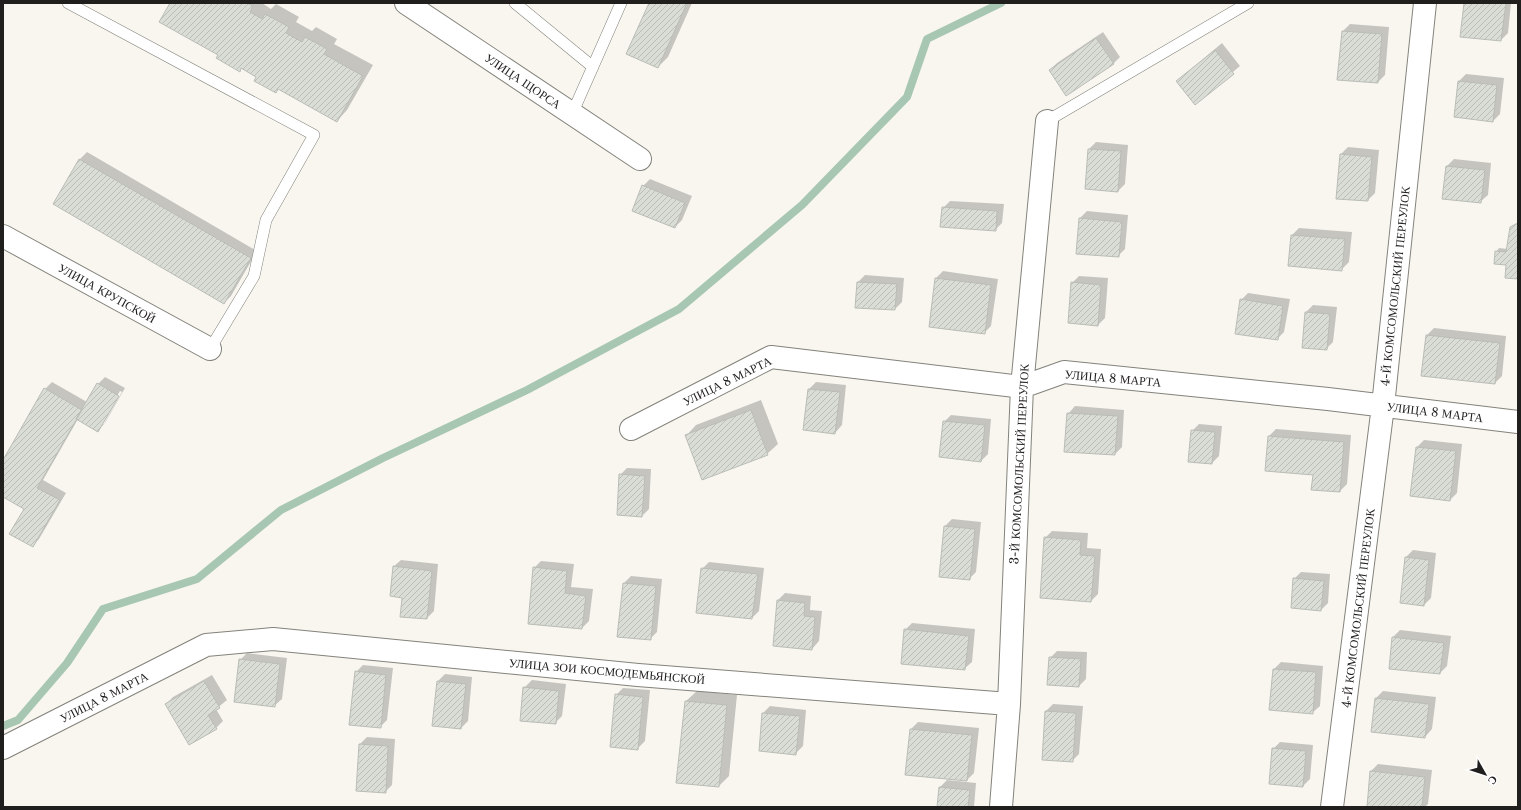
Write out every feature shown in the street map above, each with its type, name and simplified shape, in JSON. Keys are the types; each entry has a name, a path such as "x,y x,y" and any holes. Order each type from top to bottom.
{"street":[{"name":"4-Й КОМСОМОЛЬСКИЙ ПЕРЕУЛОК","path":"1332,807 1383,406 1425,3"},
{"name":"УЛИЦА ЩОРСА","path":"418,6 572,114 640,159"},
{"name":"3-Й КОМСОМОЛЬСКИЙ ПЕРЕУЛОК","path":"1000,807 1009,704 1022,387 1047,121"},
{"name":"УЛИЦА КРУПСКОЙ","path":"3,236 210,349"},
{"name":"УЛИЦА 8 МАРТА","path":"631,429 771,357 1022,387 1064,372 1518,422"},
{"name":"УЛИЦА ЗОИ КОСМОДЕМЬЯНСКОЙ","path":"206,645 273,639 638,675 1009,704"},
{"name":"УЛИЦА 8 МАРТА","path":"3,748 206,645"}],"lane":[{"path":"68,3 314,135 266,220 254,276 210,349"},
{"path":"515,3 593,67"},
{"path":"572,114 621,3"},
{"path":"1047,121 1248,3"}],"building":[{"path":"170,3 247,3 253,6 250,12 262,19 265,14 289,27 286,33 302,42 305,37 327,49 324,54 363,76 337,122 278,89 276,93 254,81 256,77 241,68 240,72 216,58 218,55 159,22"},
{"path":"649,3 687,3 658,68 626,54"},
{"path":"1464,3 1506,3 1501,41 1460,37"},
{"path":"1342,31 1382,34 1378,83 1337,80"},
{"path":"1096,38 1114,64 1066,96 1049,70"},
{"path":"1215,50 1234,74 1195,105 1176,81"},
{"path":"1458,81 1497,85 1493,122 1454,117"},
{"path":"1088,149 1121,151 1118,192 1085,189"},
{"path":"1340,154 1372,157 1368,201 1336,199"},
{"path":"79,159 251,258 224,304 53,204"},
{"path":"1446,166 1485,170 1481,203 1442,199"},
{"path":"642,185 685,203 675,228 632,211"},
{"path":"942,207 997,211 996,231 940,227"},
{"path":"1079,218 1122,222 1119,257 1076,254"},
{"path":"1518,224 1518,279 1505,278 1506,265 1494,264 1495,251 1506,252 1510,227"},
{"path":"1291,235 1345,239 1342,271 1288,266"},
{"path":"935,278 991,285 985,334 929,327"},
{"path":"857,282 897,284 895,310 855,308"},
{"path":"1071,282 1101,285 1098,326 1068,323"},
{"path":"1240,299 1283,306 1278,340 1235,334"},
{"path":"1305,312 1330,314 1327,350 1302,348"},
{"path":"1426,335 1500,343 1495,384 1421,376"},
{"path":"97,383 119,396 98,432 76,419"},
{"path":"44,388 82,410 37,488 60,500 33,547 9,534 24,509 3,497 3,460"},
{"path":"808,389 840,392 835,434 803,430"},
{"path":"751,410 768,455 702,480 685,435"},
{"path":"1067,413 1118,416 1115,455 1064,452"},
{"path":"943,421 985,425 981,462 939,457"},
{"path":"1191,430 1215,432 1212,464 1188,462"},
{"path":"1268,436 1344,442 1340,492 1311,490 1313,475 1265,471"},
{"path":"1416,447 1456,451 1450,501 1410,496"},
{"path":"619,474 645,476 642,517 617,515"},
{"path":"944,526 975,529 970,580 939,577"},
{"path":"1044,537 1081,540 1080,555 1095,556 1091,602 1040,598"},
{"path":"1405,557 1429,560 1424,606 1400,603"},
{"path":"393,566 432,571 427,619 400,617 402,598 390,596"},
{"path":"533,567 567,571 565,593 586,596 582,629 528,624"},
{"path":"701,568 758,574 752,619 696,613"},
{"path":"1293,578 1324,581 1321,611 1291,608"},
{"path":"623,583 656,586 651,640 617,637"},
{"path":"777,600 805,603 804,616 815,617 812,650 773,646"},
{"path":"904,629 969,636 965,670 901,664"},
{"path":"1392,637 1444,643 1440,674 1389,669"},
{"path":"1049,657 1081,659 1079,687 1047,685"},
{"path":"239,659 280,664 275,707 234,702"},
{"path":"1273,669 1316,672 1313,714 1269,710"},
{"path":"355,671 386,675 381,728 349,725"},
{"path":"204,681 220,708 208,715 217,729 189,745 165,704"},
{"path":"437,681 466,684 461,729 432,726"},
{"path":"523,687 559,691 556,724 520,721"},
{"path":"615,694 643,697 638,750 610,747"},
{"path":"1375,698 1429,704 1425,738 1371,732"},
{"path":"685,701 727,705 719,787 676,783"},
{"path":"1045,711 1076,713 1073,762 1042,760"},
{"path":"762,713 800,716 796,755 759,751"},
{"path":"910,729 972,735 967,781 905,775"},
{"path":"359,744 388,746 386,793 356,791"},
{"path":"1272,748 1306,751 1303,787 1269,784"},
{"path":"1370,771 1425,777 1422,807 1367,807"},
{"path":"939,787 970,790 968,807 937,807"}],"waterway":[{"path":"3,726 18,720 67,663 103,609 197,579 281,510 383,458 527,390 679,309 802,205 907,97 927,39 1001,3"}]}
